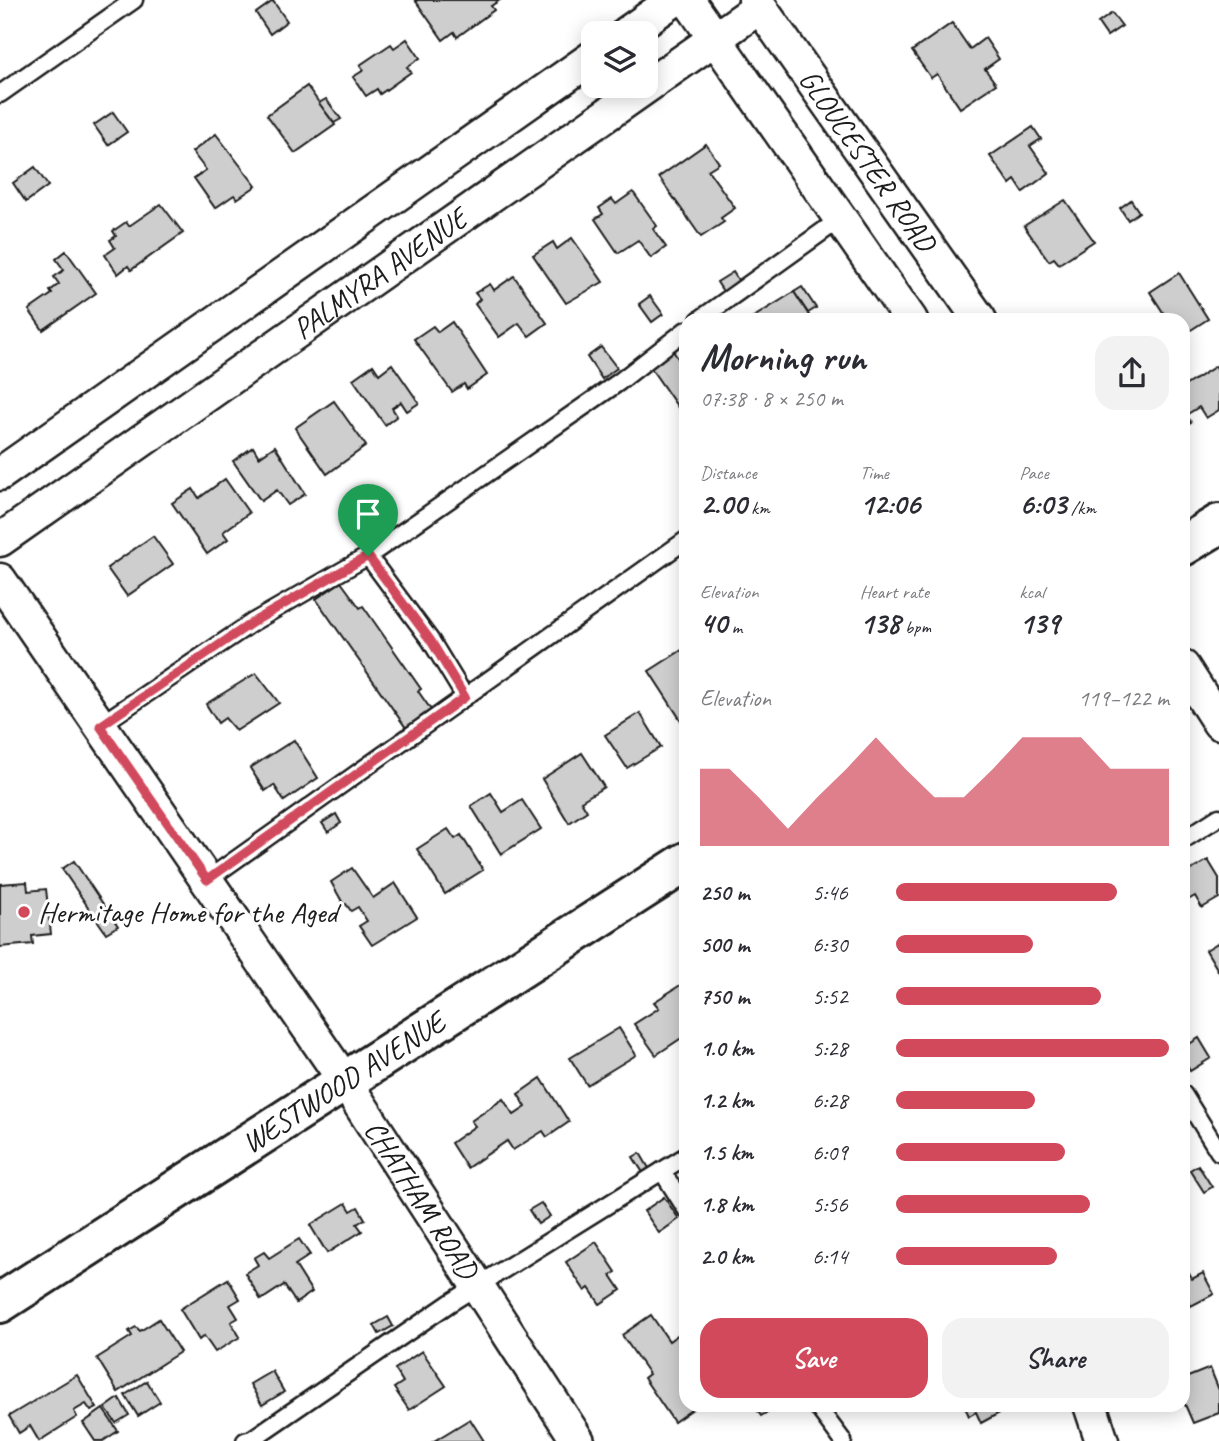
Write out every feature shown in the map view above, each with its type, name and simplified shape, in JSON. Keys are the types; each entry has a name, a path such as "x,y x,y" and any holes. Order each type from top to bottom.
{"street":[{"path":"644,21 674,0"},
{"name":"GLOUCESTER ROAD","path":"688,0 906,313"},
{"name":"GLOUCESTER ROAD","path":"757,4 975,313"},
{"name":"PALMYRA AVENUE","path":"0,540 715,38 757,4"},
{"name":"PALMYRA AVENUE","path":"0,474 581,65"},
{"path":"1190,542 1219,524"},
{"name":"CHATHAM ROAD","path":"0,580 344,1080 578,1441"},
{"path":"1190,678 1219,723"},
{"name":"WESTWOOD AVENUE","path":"0,1303 679,866"},
{"path":"1092,1412 1102,1441"}],"lane":[{"path":"0,94 134,0"},
{"path":"709,313 840,219"},
{"path":"100,726 253,622 368,556 619,382 679,335"},
{"path":"207,880 679,545"},
{"path":"368,556 431,641 465,697"},
{"path":"1190,836 1219,817"},
{"path":"1190,1105 1219,1152"},
{"path":"245,1441 480,1286 679,1160"},
{"path":"662,1171 679,1198"},
{"path":"821,1412 843,1441"}],"building":[{"path":"415,0 500,0 491,6 494,10 457,37 454,32 443,40"},
{"path":"273,1 287,21 270,34 256,13"},
{"path":"1112,13 1122,26 1107,36 1098,23"},
{"path":"952,23 970,49 985,38 999,59 985,69 996,84 960,108 937,74 931,78 912,51"},
{"path":"407,39 420,58 407,67 411,72 380,94 377,89 366,96 353,77 364,70 360,65 391,44 394,48"},
{"path":"307,86 335,125 295,153 267,115"},
{"path":"326,99 341,119 334,123 319,103"},
{"path":"113,112 127,132 108,145 94,125"},
{"path":"1033,127 1041,139 1030,146 1049,173 1023,192 1015,180 1010,184 990,156"},
{"path":"216,134 256,186 237,199 234,195 215,208 194,178 206,170 192,152"},
{"path":"706,144 719,163 708,170 735,208 721,218 724,222 701,237 659,177"},
{"path":"35,167 48,186 26,202 13,183"},
{"path":"633,192 657,226 653,229 666,247 651,258 638,240 618,253 595,219 603,214 599,208 612,199 616,204"},
{"path":"1065,200 1094,241 1059,264 1054,258 1049,261 1024,226"},
{"path":"1131,200 1139,212 1128,220 1120,208"},
{"path":"161,204 183,233 131,270 128,266 118,274 105,255 115,248 110,240 116,236 113,231 126,222 129,226"},
{"path":"572,238 603,282 566,303 533,255 553,242 557,249"},
{"path":"66,251 96,293 43,330 29,310 52,294 50,291 59,284 54,277 64,270 56,259"},
{"path":"733,272 740,283 724,293 717,282"},
{"path":"1179,273 1208,319 1190,331 1190,313 1164,313 1150,292"},
{"path":"514,276 547,323 529,336 519,323 499,337 475,304 480,299 475,293 490,284 494,290"},
{"path":"802,287 816,308 808,313 794,292"},
{"path":"794,292 808,313 760,313"},
{"path":"650,296 663,314 652,322 639,304"},
{"path":"452,322 487,375 467,389 464,384 452,392 414,339 433,326 438,332"},
{"path":"601,347 617,368 602,379 587,357"},
{"path":"673,351 679,360 679,409 650,367"},
{"path":"392,364 419,403 407,411 401,402 392,408 397,416 385,425 353,379 373,365 379,374"},
{"path":"1216,366 1219,372 1219,410 1206,418 1199,407 1190,413 1190,383"},
{"path":"334,401 366,446 327,474 295,428"},
{"path":"275,446 305,494 288,505 277,490 261,501 233,461 253,447 259,457"},
{"path":"225,479 249,513 223,532 228,539 207,554 172,503 193,489 199,498"},
{"path":"153,536 173,564 127,596 107,568"},
{"path":"341,582 360,608 363,606 421,689 418,691 436,717 411,735 316,599"},
{"path":"679,652 679,717 649,671"},
{"path":"256,673 279,703 236,731 225,718 218,723 206,704"},
{"path":"640,713 661,747 627,768 605,735"},
{"path":"294,740 318,778 284,801 274,785 265,791 250,768"},
{"path":"582,753 604,787 581,801 587,811 569,823 542,779"},
{"path":"491,793 503,812 522,800 541,829 501,854 471,806"},
{"path":"336,814 341,823 328,832 322,823"},
{"path":"448,829 455,839 461,835 483,870 445,894 417,849"},
{"path":"1208,860 1219,878 1219,898 1202,908 1195,896 1190,899 1190,871"},
{"path":"74,861 118,926 106,933 62,869"},
{"path":"352,868 373,898 395,883 417,917 372,945 359,926 367,921 358,907 351,911 344,905 331,882"},
{"name":"Hermitage Home for the Aged","path":"27,882 28,891 46,889 51,934 32,936 33,944 0,947 0,884"},
{"path":"1219,942 1219,972 1206,950"},
{"path":"679,986 679,1040 656,1055 634,1024 659,1008 654,1002"},
{"path":"619,1028 636,1055 587,1085 570,1058"},
{"path":"1199,1038 1211,1058 1190,1071 1190,1044"},
{"path":"541,1078 569,1122 547,1137 543,1131 513,1150 507,1141 467,1168 451,1143 475,1126 471,1121 503,1099 514,1115 526,1107 518,1094"},
{"path":"640,1153 650,1170 644,1174 633,1157"},
{"path":"1198,1165 1212,1187 1204,1192 1190,1170"},
{"path":"664,1197 679,1219 659,1233 644,1211"},
{"path":"346,1203 351,1211 358,1207 365,1219 357,1224 362,1231 327,1253 310,1225"},
{"path":"541,1203 550,1216 538,1224 529,1210"},
{"path":"299,1239 310,1255 295,1265 312,1292 296,1303 284,1285 261,1300 245,1273 258,1265 254,1258 264,1252 269,1258"},
{"path":"596,1242 616,1272 611,1275 621,1290 600,1304 589,1288 585,1291 566,1262"},
{"path":"1203,1273 1214,1294 1191,1306 1190,1275 1192,1279"},
{"path":"228,1279 240,1299 230,1305 238,1318 231,1322 240,1337 215,1352 204,1336 199,1340 180,1309"},
{"path":"651,1315 669,1341 679,1334 679,1412 688,1412 674,1422 644,1378 649,1374 622,1335"},
{"path":"388,1317 393,1326 379,1334 374,1325"},
{"path":"159,1319 180,1352 118,1392 97,1358 132,1336 129,1331 136,1327 140,1331"},
{"path":"422,1351 446,1386 409,1410 394,1388 403,1382 395,1369"},
{"path":"1210,1368 1219,1390 1219,1413 1193,1423 1188,1412 1190,1376"},
{"path":"272,1371 284,1392 262,1405 250,1384"},
{"path":"77,1375 97,1408 91,1411 86,1404 74,1411 77,1417 39,1441 30,1426 19,1433 9,1416"},
{"path":"147,1381 160,1402 138,1416 125,1395"},
{"path":"119,1398 129,1415 116,1423 105,1408"},
{"path":"103,1409 118,1431 103,1441 95,1441 83,1423"},
{"path":"976,1412 1001,1412 981,1423"},
{"path":"470,1419 484,1441 434,1441"}],"place":[{"name":"Hermitage Home for the Aged","path":"24,912"}],"route":[{"path":"368,556 431,641 465,697 207,880 100,726 253,622 368,556"}]}
